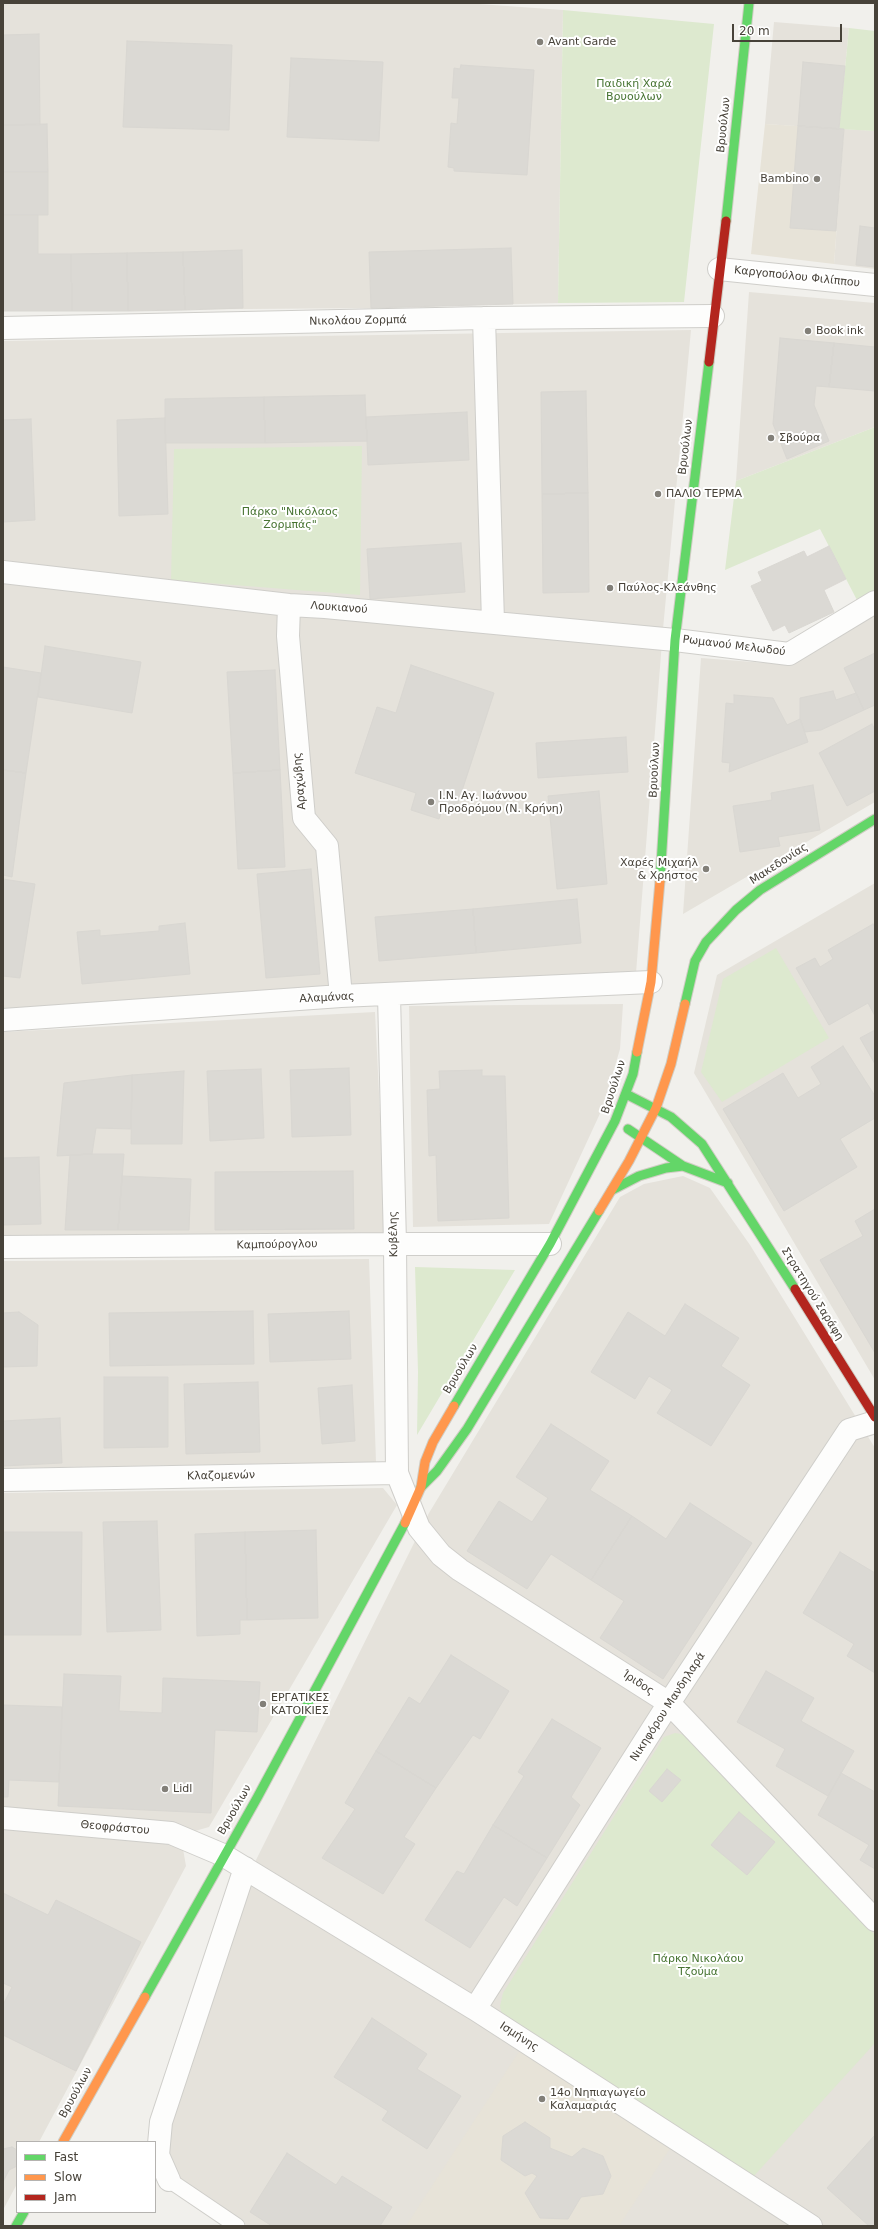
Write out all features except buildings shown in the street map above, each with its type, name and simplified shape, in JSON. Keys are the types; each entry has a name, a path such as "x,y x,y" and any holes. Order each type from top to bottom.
{"main road":[{"name":"Βρυούλων","path":"64,2141 223,1855 257,1798 411,1512 421,1487 425,1462 446,1418 550,1244 615,1121 633,1074 651,982 662,866 675,640 749,3"},
{"name":"Μακεδονίας","path":"706,942 736,910 760,890 875,819"},
{"name":"Βρυούλων","path":"421,1487 441,1466 467,1429 612,1190 641,1137 656,1108 671,1064 695,961 706,942"},
{"name":"Στρατηγού Σαράφη","path":"626,1094 671,1117 702,1144 875,1417"},
{"path":"615,1121 683,1166 728,1183"},
{"path":"612,1190 639,1176 666,1168 683,1166"},
{"path":"16,2226 23,2213"}],"street":[{"name":"Καργοπούλου Φιλίππου","path":"719,269 875,285"},
{"name":"Νικολάου Ζορμπά","path":"3,328 484,318 713,316"},
{"path":"484,318 493,622"},
{"name":"Λουκιανού","path":"3,572 289,605 325,606 675,640"},
{"name":"Ρωμανού Μελωδού","path":"675,640 789,654 875,602"},
{"name":"Αραχώβης","path":"289,605 288,636 304,818 327,846 341,996"},
{"name":"Αλαμάνας","path":"3,1020 341,996 651,982"},
{"name":"Κυβέλης","path":"389,995 395,1244 397,1473"},
{"name":"Καμπούρογλου","path":"3,1247 550,1244"},
{"name":"Νικηφόρου Μανδηλαρά","path":"475,2009 669,1703 849,1430 875,1422"},
{"path":"397,1473 411,1512"},
{"name":"Κλαζομενών","path":"3,1480 397,1473"},
{"name":"Ίριδος","path":"411,1512 427,1539 441,1556 669,1703 875,1920"},
{"name":"Θεοφράστου","path":"3,1818 171,1833 223,1855"},
{"name":"Ισμήνης","path":"223,1855 475,2009 811,2226"},
{"path":"169,2180 158,2155 161,2122 246,1868"}],"lane":[{"path":"169,2180 237,2226"}],"shaded area":[{"path":"3,3 465,3 563,10 558,303 371,308 3,311"},
{"path":"774,22 849,28 839,129 765,124"},
{"path":"765,124 844,129 834,264 751,254"},
{"path":"844,129 875,131 875,269 834,264"},
{"path":"749,292 875,303 875,427 736,481"},
{"path":"691,330 663,629 636,973 3,1013 3,341"},
{"path":"875,615 875,802 683,914 701,658 792,665"},
{"path":"875,883 875,1380 694,1073 717,975"},
{"path":"623,1004 620,1049 603,1107 549,1224 413,1227 409,1006"},
{"path":"375,1012 386,1236 3,1240 3,1032"},
{"path":"683,1176 710,1188 750,1245 875,1448 875,2226 248,2226 173,2178 169,2153 171,2125 255,1862 429,1513 620,1197 644,1184"},
{"path":"369,1259 376,1462 3,1468 3,1261"},
{"path":"383,1488 397,1505 209,1827 195,1831 3,1811 3,1493"},
{"path":"3,1827 166,1840 183,1849 186,1866 40,2141 16,2141 16,2186 3,2210"},
{"name":"14ο Νηπιαγωγείο Καλαμαριάς","path":"520,2050 671,2147 619,2226 406,2226"}],"green space":[{"name":"Παιδική Χαρά Βρυούλων","path":"563,10 714,24 684,302 558,303"},
{"path":"849,28 875,31 875,131 839,129"},
{"path":"875,427 875,592 858,602 820,529 725,570 736,481"},
{"name":"Πάρκο \"Νικόλαος Ζορμπάς\"","path":"362,446 360,595 171,580 174,449"},
{"path":"776,948 829,1038 722,1102 701,1072 723,979"},
{"path":"415,1267 515,1270 417,1435 418,1372"},
{"name":"Πάρκο Νικολάου Τζούμα","path":"675,1733 687,1735 875,1935 875,2043 753,2177 502,2016 500,2006 503,1993 664,1737"}],"traffic: fast":[{"path":"726,221 749,3"},
{"path":"660,881 675,640 709,362"},
{"path":"685,1004 695,961 706,942 736,910 760,890 875,819"},
{"path":"454,1406 550,1244 615,1121 633,1074 637,1052"},
{"path":"626,1094 671,1117 702,1144 795,1289"},
{"path":"628,1129 683,1166 728,1183"},
{"path":"612,1190 639,1176 666,1168 683,1166"},
{"path":"421,1487 437,1471 467,1429 599,1211"},
{"path":"145,1997 257,1798 405,1523"},
{"path":"16,2226 23,2213"}],"traffic: slow":[{"path":"637,1052 651,982 660,881"},
{"path":"599,1211 629,1161 656,1108 671,1064 685,1004"},
{"path":"405,1523 421,1487 425,1462 433,1442 454,1406"},
{"path":"64,2141 145,1997"}],"traffic: jam":[{"path":"709,362 726,221"},
{"path":"795,1289 875,1417"}],"place":[{"name":"Avant Garde","path":"540,42"},
{"name":"Bambino","path":"817,179"},
{"name":"Book ink","path":"808,331"},
{"name":"Σβούρα","path":"771,438"},
{"name":"ΠΑΛΙΟ ΤΕΡΜΑ","path":"658,494"},
{"name":"Παύλος-Κλεάνθης","path":"610,588"},
{"name":"Ι.Ν. Αγ. Ιωάννου Προδρόμου (Ν. Κρήνη)","path":"431,802"},
{"name":"Χαρές Μιχαήλ & Χρήστος","path":"706,869"},
{"name":"ΕΡΓΑΤΙΚΕΣ ΚΑΤΟΙΚΙΕΣ","path":"263,1704"},
{"name":"Lidl","path":"165,1789"},
{"name":"14ο Νηπιαγωγείο Καλαμαριάς","path":"542,2099"}]}
